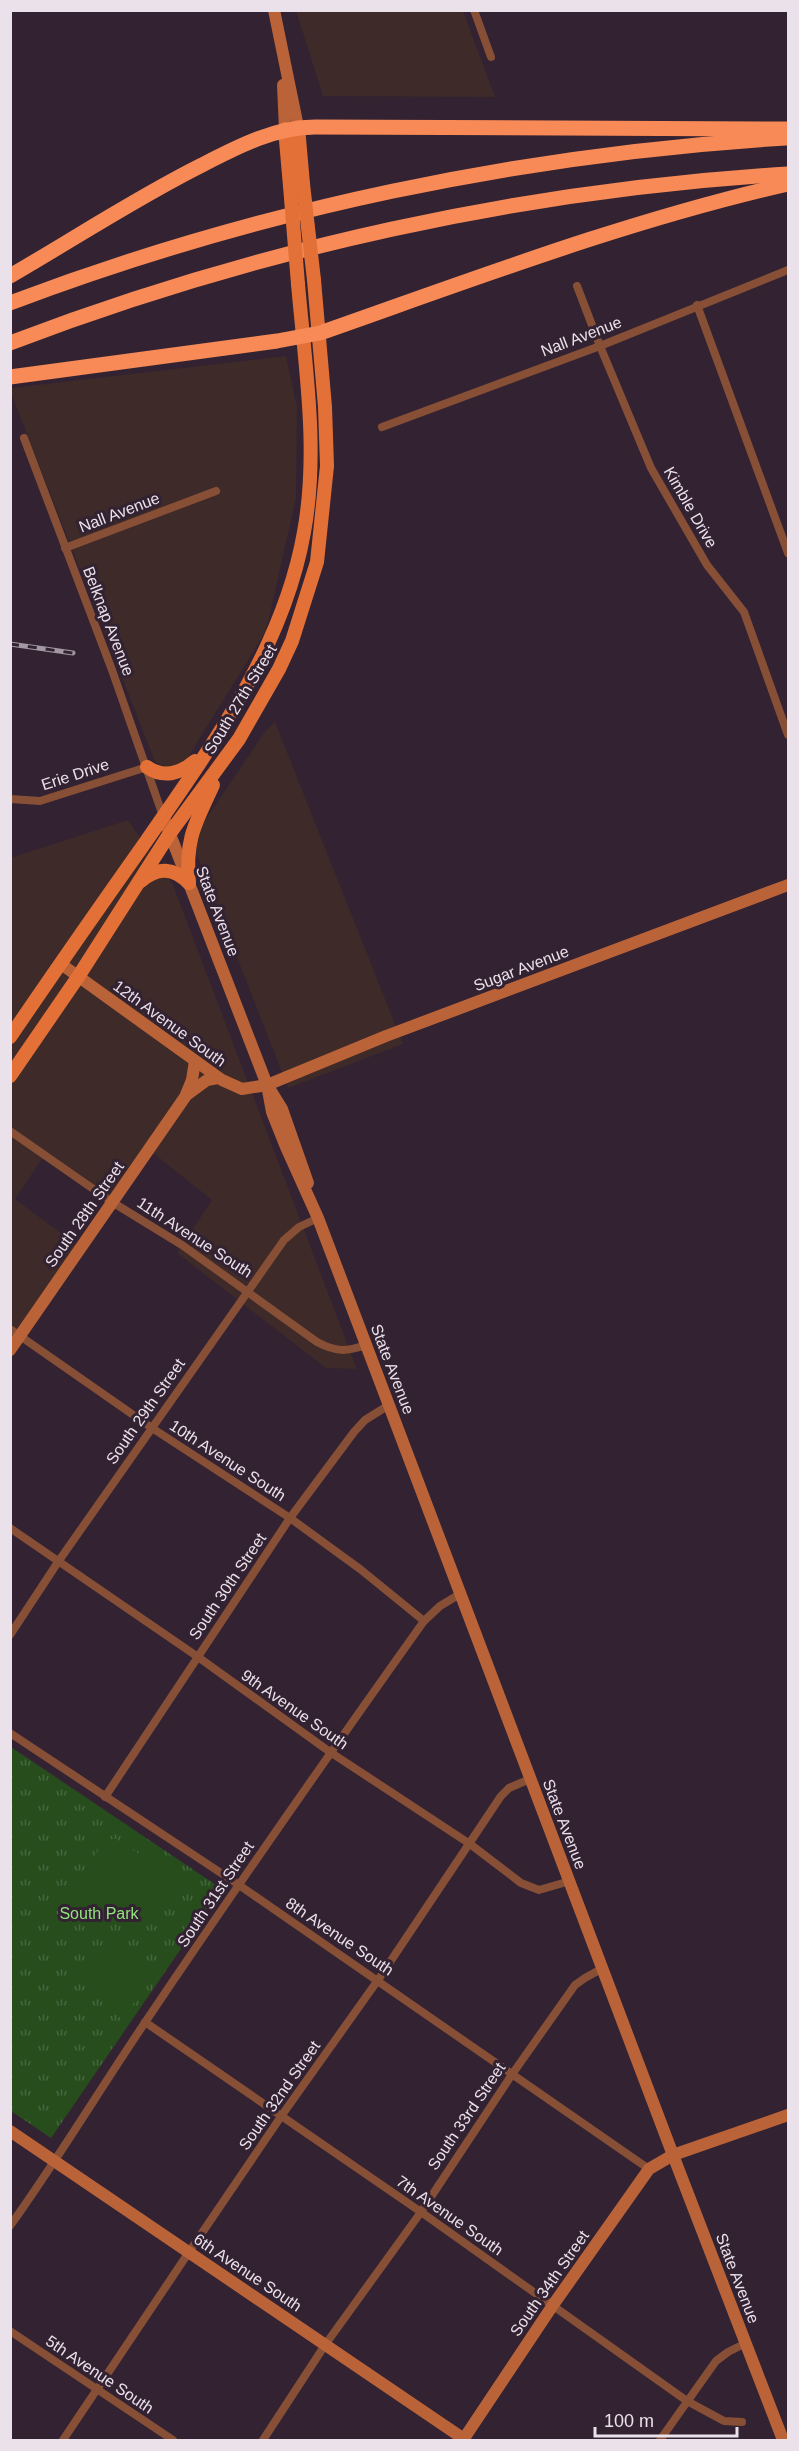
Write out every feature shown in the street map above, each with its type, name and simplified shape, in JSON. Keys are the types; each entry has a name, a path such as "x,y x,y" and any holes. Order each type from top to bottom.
{"highway":[{"path":"10,276 163,184 235,148 291,128 789,129"},
{"path":"10,303 58,285 181,246 322,206 464,178 605,154 789,137"},
{"path":"10,343 71,320 195,280 332,243 470,213 615,190 789,174"},
{"path":"10,377 320,333 646,223 732,197 789,184"}],"main road":[{"path":"274,10 283,57 296,185"},
{"name":"South 27th Street","path":"10,1076 78,977 170,833 239,739 279,669 306,601 317,562 327,466 320,333 314,280 296,185"},
{"name":"South 27th Street","path":"10,1037 164,816 206,751 245,689 267,648 285,604 305,531 311,451 298,284 296,185"},
{"path":"147,767 160,773 175,773 187,767 206,751"},
{"path":"189,883 187,860 189,841 226,757"},
{"name":"State Avenue","path":"164,816 267,1084 279,1101 296,1143 318,1218 783,2440"},
{"path":"137,885 152,873 162,870 179,874 189,883"},
{"name":"Sugar Avenue","path":"267,1084 386,1036 789,885"},
{"name":"12th Avenue South","path":"61,964 228,1084 242,1089 267,1084"},
{"name":"South 28th Street","path":"10,1350 15,1332 112,1202 185,1096 195,1072 195,1061"},
{"name":"South 28th Street","path":"185,1096 200,1084 218,1078"},
{"name":"South 34th Street","path":"464,2440 553,2305 649,2169 673,2155 789,2115"},
{"name":"6th Avenue South","path":"10,2131 464,2440"}],"street":[{"path":"474,10 491,57"},
{"name":"Nall Avenue","path":"382,427 600,346 697,305 789,270"},
{"name":"Kimble Drive","path":"577,286 651,468 707,565 744,612 789,735"},
{"path":"697,305 789,553"},
{"name":"Belknap Avenue","path":"24,438 164,816"},
{"name":"Nall Avenue","path":"66,548 216,491"},
{"name":"Erie Drive","path":"10,799 39,801 147,767"},
{"name":"11th Avenue South","path":"10,1131 112,1202 182,1245 330,1349 348,1352 366,1345"},
{"name":"South 29th Street","path":"10,1635 58,1562 284,1240 299,1227 318,1218"},
{"name":"10th Avenue South","path":"15,1332 152,1428 290,1518 360,1569 424,1621"},
{"name":"South 30th Street","path":"105,1797 290,1518 354,1432 365,1420 389,1405"},
{"name":"9th Avenue South","path":"10,1528 198,1657 330,1752 470,1844 522,1883 533,1888 549,1888 570,1881"},
{"name":"South 31st Street","path":"10,2226 56,2162 145,2022 330,1752 424,1621 440,1606 460,1594"},
{"name":"8th Avenue South","path":"10,1733 239,1885 649,2169"},
{"name":"South 32nd Street","path":"63,2440 282,2115 378,1980 509,1788 530,1779"},
{"name":"South 33rd Street","path":"263,2440 325,2345 421,2212 513,2073 575,1985 603,1968"},
{"name":"7th Avenue South","path":"145,2022 421,2212 687,2401 724,2421 742,2422"},
{"name":"5th Avenue South","path":"10,2331 173,2440"},
{"path":"660,2440 716,2361 746,2343"}],"shaded area":[{"path":"296,11 463,11 495,97 323,96"},
{"path":"286,356 297,406 296,499 266,631 187,759 171,769 155,762 11,388"},
{"path":"275,722 403,1044 288,1088 195,850 200,828 264,733"},
{"path":"128,820 173,885 357,1369 326,1368 177,1253 212,1200 149,1150 112,1202 44,1156 15,1199 81,1248 20,1335 11,1329 10,858"}],"green space":[{"name":"South Park","path":"11,1747 222,1889 51,2138 11,2111"},
{"path":"106,1839 116,1839 183,1883 156,1909 127,1922 111,1923 78,1916 61,1906"},
{"path":"109,1941 149,1969 152,1978 122,2019 103,2003 93,1982 94,1961"}],"railway":[{"path":"10,644 73,653"}]}
